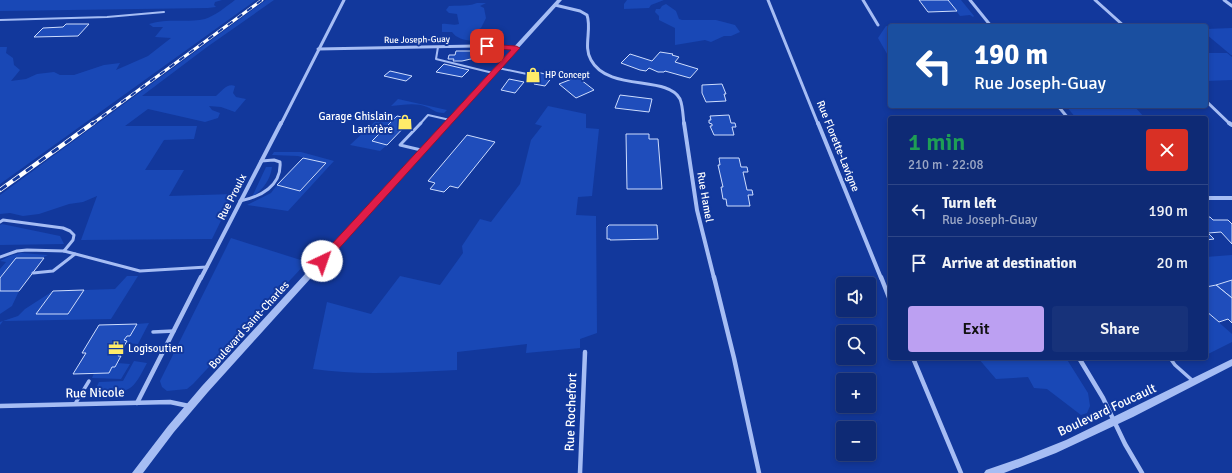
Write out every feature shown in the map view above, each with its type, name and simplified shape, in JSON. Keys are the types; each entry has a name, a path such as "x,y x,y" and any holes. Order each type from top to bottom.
{"street":[{"name":"Rue Proulx","path":"137,403 344,0"},
{"name":"Rue Florette-Lavigne","path":"768,0 888,295"},
{"path":"863,0 878,25"},
{"path":"970,0 990,24"},
{"path":"1095,0 1122,24"},
{"path":"1224,0 1232,6"},
{"name":"Boulevard Saint-Charles","path":"137,473 190,407 557,3"},
{"name":"Rue Hamel","path":"557,3 587,15 589,23 589,56 594,65 602,72 621,80 666,88 677,95 680,99 697,210 734,358 759,473"},
{"name":"Rue Joseph-Guay","path":"318,49 500,46 516,48"},
{"path":"1208,103 1232,125"},
{"path":"1060,108 1066,116"},
{"path":"1208,198 1232,198"},
{"name":"Rue Rochefort","path":"580,473 585,352"},
{"path":"914,360 961,473"},
{"path":"1080,360 1103,398 1125,444 1142,473"},
{"name":"Boulevard Foucault","path":"988,473 1039,456 1114,421 1232,362"},
{"name":"Rue Nicole","path":"0,406 170,402 190,407"}],"lane":[{"path":"0,20 107,17 164,12"},
{"path":"438,47 436,59 495,71 527,74"},
{"path":"422,151 400,145 428,114 450,120"},
{"path":"240,201 261,196 275,183 281,166 280,162 274,160 261,161"},
{"path":"0,222 3,220 63,228 70,231 74,235 73,240 64,251"},
{"path":"0,257 17,251 27,250 64,251 140,271 207,267"},
{"path":"32,273 53,271 75,254"},
{"path":"153,332 174,331"},
{"path":"1171,360 1194,382"},
{"path":"75,404 89,381"}],"shaded area":[{"path":"0,0 222,0 215,2 214,5 216,7 208,8 0,11"},
{"path":"235,0 256,0 0,184 0,47 7,47 6,53 13,58 14,65 20,70 11,81 26,79 37,74 54,72 60,75 74,75 104,65 120,63 116,70 148,56 171,38 155,37 163,27 153,27 149,24 163,21 191,21 209,18"},
{"path":"266,0 274,0 207,47 142,96 216,96 225,88 232,85 235,86 233,93 236,97 246,99 235,112 221,107 209,106 212,110 220,113 218,118 205,122 148,109 125,126 197,126 194,139 164,140 145,170 184,170 169,196 234,194 212,239 81,240 97,196 83,202 69,204 39,214 23,216 10,213 0,214 0,195"},
{"path":"627,0 664,0 651,5 649,8 624,9 624,4"},
{"path":"948,0 961,0 974,16 960,16"},
{"path":"486,3 480,6 484,8 486,18 481,28 475,31 483,36 483,39 466,40 458,37 452,32 442,32 442,24 459,24 457,14 449,13 446,10 449,6"},
{"path":"666,4 676,11 679,19 716,20 735,25 740,32 731,36 724,36 711,42 705,40 675,45 675,28 659,20 659,16 655,12 656,9 660,9"},
{"path":"886,26 888,26 888,56 878,38"},
{"path":"1232,28 1232,55 1208,36 1208,29"},
{"path":"1208,53 1227,53 1232,57 1232,80 1208,81"},
{"path":"398,99 447,110 444,113 423,105 414,104 391,106"},
{"path":"548,106 586,114 586,128 599,129 592,196 578,197 576,215 596,216 597,333 580,339 580,348 526,353 527,344 457,352 457,370 367,373 313,369 327,302 371,314 400,276 440,285 463,253 462,246 480,219 491,222 520,184 531,140 542,126 535,124"},
{"path":"1068,108 1136,108 1143,116 1074,116"},
{"path":"384,113 397,116 372,140 387,145 380,151 350,145"},
{"path":"274,152 301,152 334,161 288,211 247,205 271,193 277,185 301,191 326,164 298,156 272,155"},
{"path":"266,167 272,167 268,181 263,188 252,197"},
{"path":"2,224 60,236 64,244 0,245 0,225"},
{"path":"231,238 307,262 193,384 187,389 167,391 162,387 160,381"},
{"path":"21,253 48,255 0,278 0,269 6,262 0,261"},
{"path":"1232,255 1232,280 1208,286 1208,257"},
{"path":"127,276 138,276 111,319 3,321 18,316 25,309 53,291 36,314 68,314 84,290 115,289"},
{"path":"0,291 19,291 12,306 0,314"},
{"path":"1208,313 1232,334 1232,342 1208,354"},
{"path":"149,323 138,344 125,343 127,341 124,340 127,336 130,336 137,324"},
{"path":"980,360 1067,360 1088,393 1090,406 1087,413 1081,415 1047,389 1034,388 1028,377 996,379"},
{"path":"134,361 147,363 134,385 124,391 117,392 98,393 95,390 99,382 123,381"},
{"path":"117,363 130,364 121,379 92,378 94,373 109,373 112,367"}],"building":[{"path":"919,0 948,0 957,11 928,12"},
{"path":"66,24 89,24 78,36 34,37 43,28 63,27"},
{"path":"456,51 474,51 473,54 476,54 475,58 462,61 453,61 454,59 448,59 449,55 455,55"},
{"path":"660,52 673,54 672,55 679,57 675,62 698,69 690,78 665,71 658,72 649,68 646,71 640,70 621,63 630,54 652,61"},
{"path":"444,64 469,70 462,77 436,72"},
{"path":"390,71 412,76 406,81 384,76"},
{"path":"533,71 553,76 545,86 534,84 536,80 527,78"},
{"path":"577,77 594,90 576,98 559,84"},
{"path":"509,79 524,82 515,93 501,90"},
{"path":"722,84 726,94 724,94 726,101 706,102 702,93 702,85"},
{"path":"620,95 652,99 649,112 615,108"},
{"path":"729,115 731,123 735,123 736,127 732,127 734,135 714,135 710,126 712,126 712,124 709,123 709,120 711,120 710,116"},
{"path":"397,116 412,119 387,145 372,141"},
{"path":"626,134 649,134 649,139 658,139 662,189 627,189"},
{"path":"467,135 495,142 458,188 450,186 444,192 430,189 435,183 428,181"},
{"path":"303,158 326,163 300,191 277,185"},
{"path":"719,158 739,158 741,167 747,167 748,172 743,172 747,190 752,190 753,195 748,195 750,206 727,206 726,199 723,199 721,187 723,187 718,165 720,165"},
{"path":"1208,217 1213,220 1228,220 1232,224 1232,244 1221,232 1208,233"},
{"path":"609,225 657,225 658,239 610,240 607,239 607,227"},
{"path":"1208,233 1214,239 1208,240"},
{"path":"16,258 44,258 19,291 0,291 0,278"},
{"path":"1232,280 1232,298 1216,285"},
{"path":"1216,285 1232,298 1232,323 1228,319 1219,322 1208,313 1208,287"},
{"path":"84,290 68,314 36,314 53,291"},
{"path":"137,324 130,336 127,336 124,340 127,341 118,356 121,356 115,367 112,367 109,373 73,374 86,353 82,353 99,325"}],"railway":[{"path":"92,124 262,0"},
{"path":"0,190 93,123"}],"place":[{"name":"HP Concept","path":"533,75"},
{"name":"Garage Ghislain Larivière","path":"405,122"},
{"name":"Logisoutien","path":"116,348"}],"route":[{"path":"322,261 516,48 505,46 487,46"}]}
